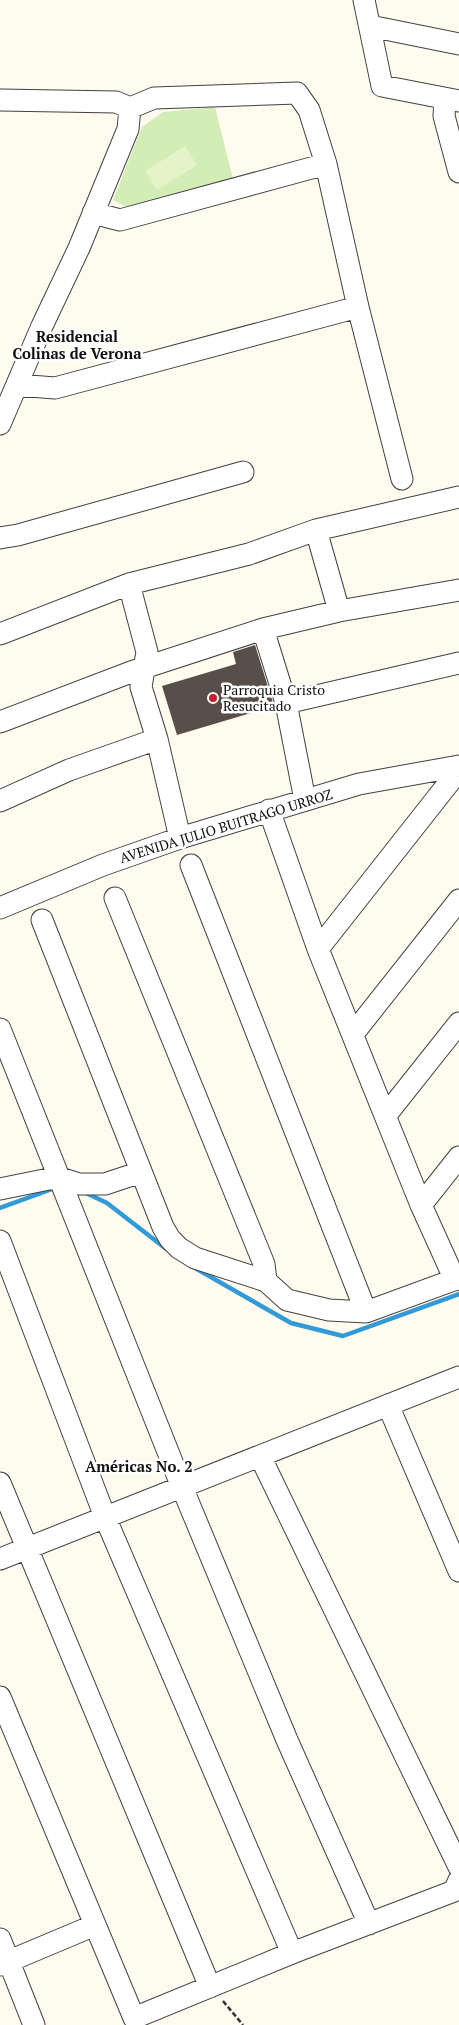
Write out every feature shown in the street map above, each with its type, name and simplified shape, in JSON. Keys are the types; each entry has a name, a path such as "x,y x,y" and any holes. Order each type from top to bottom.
{"street":[{"path":"364,0 382,86 452,101 444,116 459,172"},
{"path":"370,26 459,44"},
{"path":"0,100 116,102 130,108 154,98 297,93 309,110 326,164 358,307 402,479"},
{"path":"0,424 42,326 79,248 128,129 130,108"},
{"path":"93,213 120,220 326,164"},
{"path":"18,385 55,388 358,307"},
{"path":"0,538 243,472"},
{"path":"0,634 129,584 249,554 316,530 459,497"},
{"path":"316,530 339,611"},
{"path":"129,584 147,652 141,687 157,738 180,838"},
{"path":"0,722 143,668 264,629 339,611 459,590"},
{"path":"264,629 286,703 305,800"},
{"path":"286,703 459,663"},
{"path":"0,801 69,770 157,738"},
{"name":"AVENIDA JULIO BUITRAGO URROZ","path":"0,908 103,864 269,810 359,784 459,766"},
{"path":"318,949 459,770"},
{"path":"42,920 163,1228 179,1248 195,1258 266,1281 287,1300 329,1310 366,1312 457,1279 422,1205 318,949 269,810"},
{"path":"191,865 366,1312"},
{"path":"115,898 264,1264 266,1281"},
{"path":"353,1034 459,900"},
{"path":"386,1116 459,1023"},
{"path":"0,1029 182,1487 287,1740 369,1924"},
{"path":"422,1205 459,1157"},
{"path":"0,1190 50,1179 79,1184 105,1184 141,1172"},
{"path":"0,1241 105,1517 292,1953"},
{"path":"0,1559 459,1377"},
{"path":"388,1405 459,1571"},
{"path":"260,1456 459,1867"},
{"path":"0,1483 210,1987"},
{"path":"0,1697 134,2018 292,1953 454,1891 459,1880"},
{"path":"4,1963 95,1924"},
{"path":"0,1939 4,1963 34,2025"}],"path":[{"path":"210,1987 242,2025"}],"green space":[{"path":"215,107 233,179 127,207 113,200 142,127 163,112"},
{"path":"185,146 197,165 157,190 145,171"}],"building":[{"name":"Parroquia Cristo Resucitado","path":"255,645 274,706 177,735 162,686 236,664 233,652"}],"waterway":[{"path":"0,1208 55,1188"},
{"path":"86,1193 107,1203 165,1248"},
{"path":"195,1268 291,1323 343,1336 459,1294"}],"place":[{"name":"Parroquia Cristo Resucitado","path":"213,698"}],"district":[{"name":"Residencial Colinas de Verona","path":"77,346"},
{"name":"Américas No. 2","path":"139,1467"}]}
